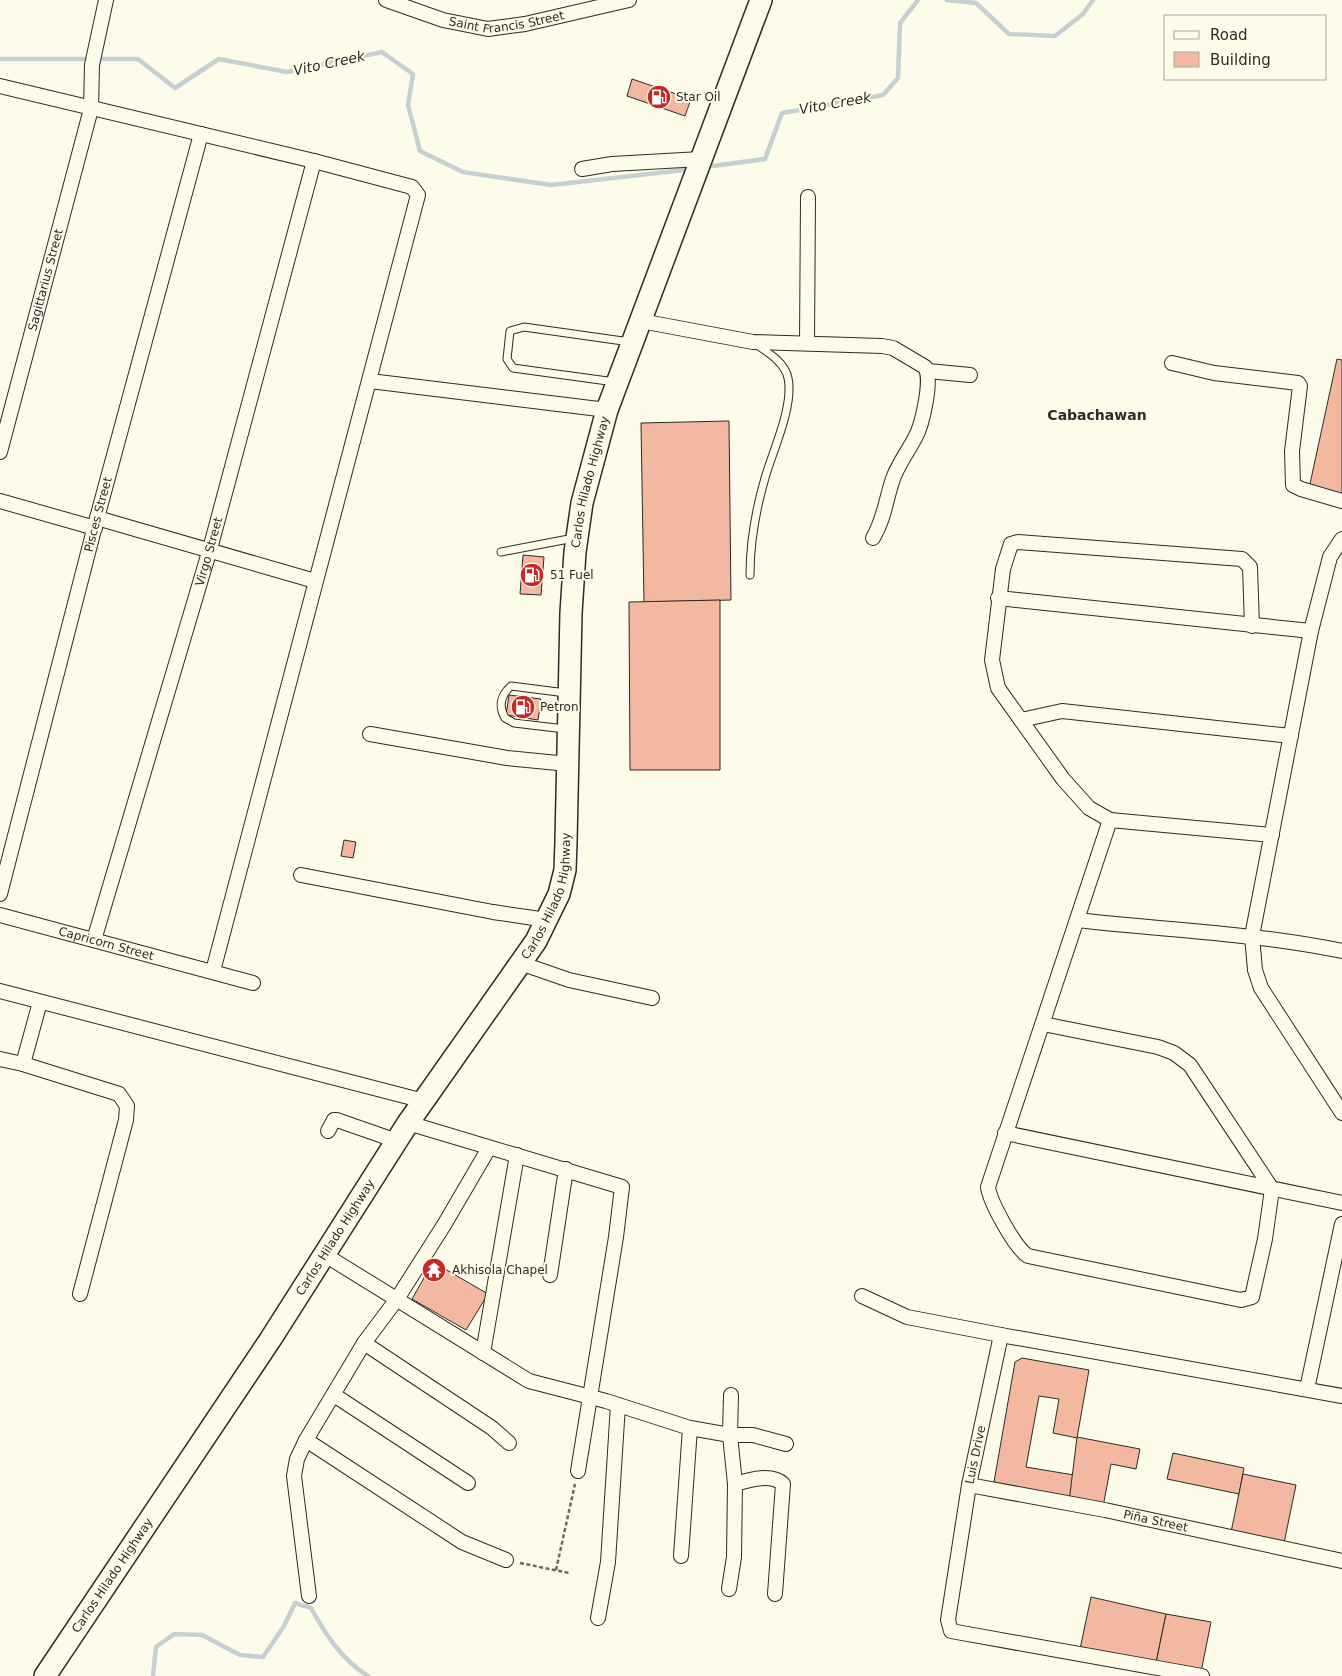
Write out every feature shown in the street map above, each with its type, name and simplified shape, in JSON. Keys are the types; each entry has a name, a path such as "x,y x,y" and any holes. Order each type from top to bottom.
{"main road":[{"name":"Carlos Hilado Highway","path":"45,1676 325,1255 408,1123 520,963 547,920 559,894 565,870 570,613 582,503 607,410 761,0"}],"street":[{"name":"Sagittarius Street","path":"0,452 91,109 93,59 106,0"},
{"name":"Saint Francis Street","path":"391,1 443,20 488,29 525,24 629,0"},
{"path":"0,86 314,161 412,187 418,194 214,972"},
{"name":"Pisces Street","path":"0,894 96,523 201,134"},
{"path":"582,169 612,164 701,159"},
{"name":"Virgo Street","path":"94,940 210,549 314,161"},
{"path":"807,343 808,197"},
{"path":"641,321 753,342 893,348 916,359 928,371 970,375"},
{"path":"1172,363 1214,373 1298,383 1300,386 1291,470 1293,484 1301,490 1342,501"},
{"path":"873,538 883,518 897,468 920,427 927,390 928,371"},
{"path":"370,381 607,410"},
{"path":"0,501 210,549 315,581"},
{"path":"1342,538 1330,557 1311,631 1252,936 1255,970 1261,988 1342,1113"},
{"path":"1252,626 1250,567 1242,560 1014,542 1007,556 998,598 992,660 998,688 1076,794 1089,808 1110,820 1272,835"},
{"path":"998,598 1311,631"},
{"path":"1021,720 1062,711 1291,736"},
{"path":"370,734 450,749 568,764"},
{"path":"1043,1024 1158,1047 1182,1058 1190,1065 1272,1189 1254,1294 1248,1299 1241,1300 1028,1256 1023,1253 992,1201 988,1187 1110,820"},
{"path":"302,875 493,912 547,920"},
{"name":"Capricorn Street","path":"0,915 253,983"},
{"path":"1077,920 1157,929 1252,936 1342,951"},
{"path":"520,963 569,980 652,998"},
{"path":"0,991 424,1101"},
{"path":"23,1064 40,1002"},
{"path":"0,1059 23,1064 119,1094 127,1106 126,1120 80,1294"},
{"path":"328,1131 334,1120 337,1120 397,1142"},
{"path":"408,1123 489,1148 620,1184 623,1189 578,1470"},
{"path":"1006,1134 1342,1203"},
{"path":"309,1596 294,1476 297,1459 306,1440 364,1343 396,1299 489,1148"},
{"path":"484,1353 517,1155"},
{"path":"550,1274 566,1169"},
{"path":"1306,1389 1342,1224"},
{"path":"325,1255 529,1382 618,1405 690,1428 730,1435 753,1435 786,1444"},
{"path":"862,1296 906,1316 1342,1396"},
{"name":"Luis Drive","path":"1001,1334 970,1485 948,1620 951,1631 1202,1676"},
{"path":"364,1343 492,1428 509,1442"},
{"path":"334,1395 468,1484"},
{"path":"729,1589 734,1557 736,1484 730,1435 731,1395"},
{"path":"598,1618 608,1562 618,1405"},
{"path":"682,1556 690,1428"},
{"path":"306,1440 462,1542 506,1560"},
{"path":"736,1484 755,1478 774,1480 783,1484 775,1594"},
{"name":"Piña Street","path":"970,1485 1105,1510 1342,1561"}],"lane":[{"path":"618,382 513,368 508,359 510,331 524,327 633,342"},
{"path":"750,576 750,547 765,480 785,412 789,386 784,367 753,342"},
{"path":"501,552 577,537"},
{"path":"568,729 514,723 505,718 501,703 506,690 511,686 569,693"}],"path":[{"path":"556,1570 578,1470"},
{"path":"506,1560 570,1573"}],"building":[{"name":"Star Oil","path":"632,79 691,99 685,116 627,96"},
{"path":"1337,359 1342,360 1342,500 1308,493"},
{"path":"729,421 731,600 644,602 641,423"},
{"name":"51 Fuel","path":"523,555 544,557 541,595 520,594"},
{"path":"720,600 720,770 630,770 629,602"},
{"name":"Petron","path":"509,695 541,699 538,720 506,715"},
{"path":"344,840 356,842 353,858 341,856"},
{"path":"433,1262 488,1294 466,1330 412,1299"},
{"path":"1022,1358 1089,1370 1077,1438 1053,1433 1059,1399 1039,1396 1026,1467 1074,1475 1069,1502 996,1485 994,1482 1015,1362"},
{"path":"1077,1437 1140,1449 1136,1469 1111,1464 1103,1507 1069,1502"},
{"path":"1173,1453 1244,1468 1239,1494 1167,1479"},
{"path":"1243,1474 1296,1485 1283,1548 1230,1537"},
{"path":"1091,1597 1166,1614 1156,1663 1080,1649"},
{"path":"1166,1614 1211,1622 1201,1672 1156,1663"}],"waterway":[{"name":"Vito Creek","path":"713,166 765,159 782,113 883,95 898,78 900,23 918,0"},
{"name":"Vito Creek","path":"947,0 976,3 1009,34 1055,36 1083,14 1093,0"},
{"name":"Vito Creek","path":"0,59 138,59 175,88 219,59 287,72 382,52 413,74 408,105 420,151 463,172 551,185 684,170"},
{"path":"153,1676 156,1647 174,1634 202,1635 240,1655 263,1657 284,1626 295,1603 311,1608 335,1646 350,1662 368,1676"}],"place":[{"name":"Star Oil","path":"659,97"},
{"name":"51 Fuel","path":"532,575"},
{"name":"Petron","path":"523,707"},
{"name":"Akhisola Chapel","path":"434,1270"}],"district":[{"name":"Cabachawan","path":"1097,415"}]}
